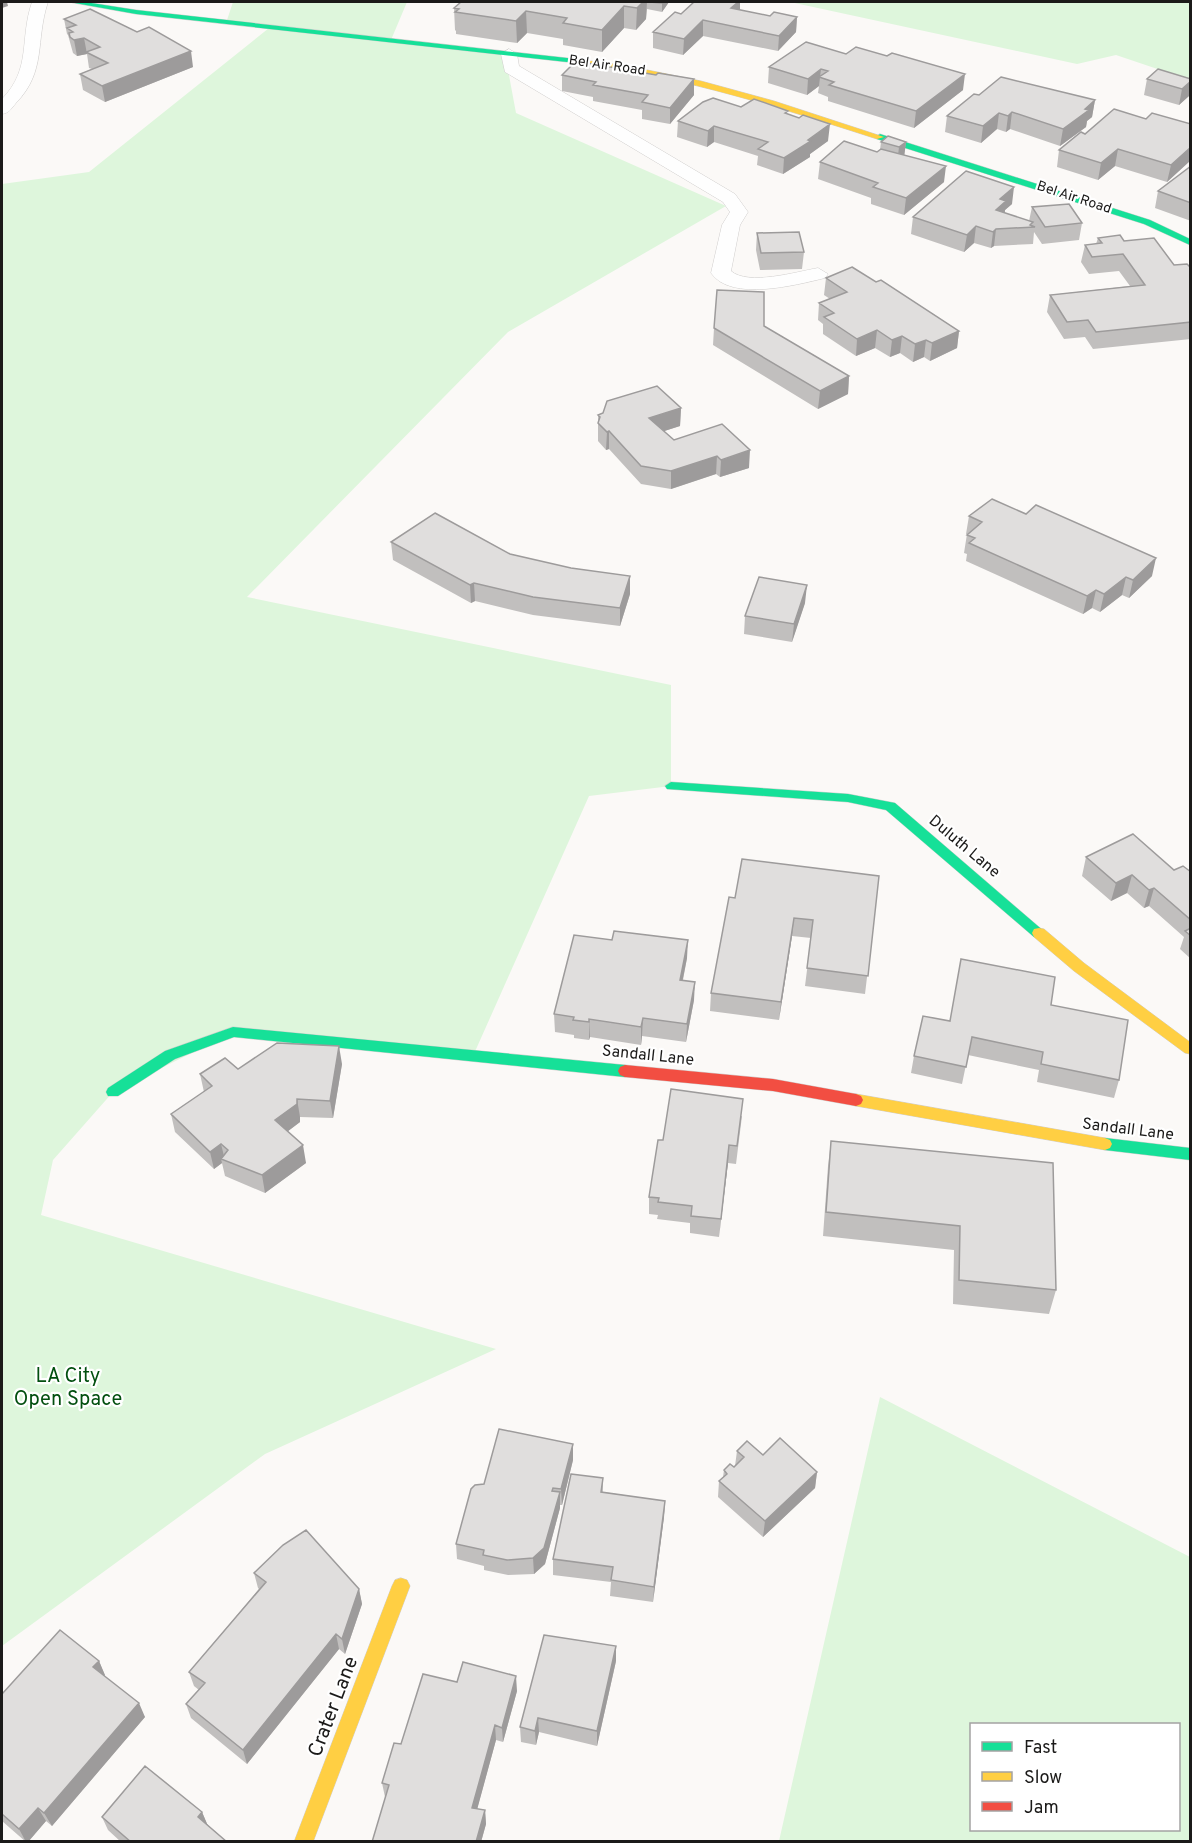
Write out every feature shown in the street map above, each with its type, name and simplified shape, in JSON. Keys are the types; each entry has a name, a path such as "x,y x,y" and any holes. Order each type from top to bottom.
{"street":[{"name":"Bel Air Road","path":"73,2 136,12 509,54 680,76 1147,222 1191,242"},
{"name":"Duluth Lane","path":"670,786 848,798 890,806 1079,967 1191,1049"},
{"name":"Sandall Lane","path":"113,1092 134,1075 191,1043 233,1032 773,1085 1091,1143 1191,1154"},
{"name":"Crater Lane","path":"303,1842 401,1586"}],"lane":[{"path":"2,109 26,81 33,44 35,14 40,2"},
{"path":"509,54 510,68 729,198 739,212 732,225 721,273 732,282 768,283 818,274"}],"green space":[{"name":"LA City Open Space","path":"233,2 407,2 391,40 505,54 516,113 726,206 508,332 247,597 671,685 671,786 589,796 473,1056 234,1032 113,1092 53,1160 41,1215 496,1349 265,1454 2,1646 2,184 89,172 269,28 226,23"},
{"path":"790,2 1190,2 1190,80 1116,55 1077,64"},
{"path":"880,1397 1190,1557 1190,1841 779,1841"}],"building":[{"path":"461,2 643,2 637,8 624,6 602,30 563,23 567,18 526,11 516,21 455,12 459,9 454,8"},
{"path":"694,2 738,2 731,8 770,16 774,12 797,17 779,36 703,20 684,39 653,32 675,12 681,14"},
{"path":"90,9 137,32 149,27 191,51 102,86 80,74 108,63 86,52 100,47 84,38 74,40 70,37 69,33 73,32 67,28 76,25 64,19"},
{"path":"806,42 846,54 856,47 887,56 892,53 965,74 916,111 829,85 834,82 819,77 828,71 821,69 808,79 769,67"},
{"path":"576,61 694,79 670,108 642,102 648,95 593,85 596,82 562,75"},
{"path":"1158,69 1191,79 1191,81 1182,89 1147,79"},
{"path":"1001,77 1095,100 1085,109 1089,110 1063,129 1012,112 1008,116 999,113 983,126 947,116 974,94 979,95"},
{"path":"713,98 741,107 754,99 788,111 785,113 799,118 803,115 830,124 808,140 811,141 784,158 758,149 768,142 714,126 708,131 678,121 703,102"},
{"path":"1114,109 1146,119 1152,113 1191,124 1191,147 1171,165 1118,149 1101,163 1059,150 1081,132 1085,134"},
{"path":"888,136 906,142 899,147 881,142"},
{"path":"844,141 877,152 881,149 946,166 906,198 873,187 878,183 820,162"},
{"path":"1191,166 1191,203 1158,191"},
{"path":"966,171 1014,187 1000,199 1006,201 996,210 1033,222 1030,225 1035,227 996,229 993,232 976,226 967,235 913,217"},
{"path":"1069,204 1082,223 1045,227 1032,207"},
{"path":"799,232 804,252 761,253 757,233"},
{"path":"1120,235 1124,241 1154,238 1174,265 1187,264 1191,268 1191,322 1096,332 1088,320 1067,322 1050,295 1145,285 1123,254 1092,257 1085,245 1102,243 1098,238"},
{"path":"852,267 876,282 881,280 959,331 932,343 926,340 915,344 902,336 892,340 877,330 857,339 824,317 834,313 819,303 847,292 826,278"},
{"path":"717,290 764,292 764,326 849,376 820,391 714,328"},
{"path":"657,386 681,408 649,418 674,440 722,424 750,450 721,460 717,456 671,471 641,466 609,431 607,432 598,423 600,417 598,415 603,413 607,401"},
{"path":"992,499 1026,514 1036,505 1156,558 1133,580 1126,577 1104,594 1096,590 1087,596 969,543 975,538 967,535 982,522 969,516"},
{"path":"435,513 510,554 571,568 630,576 620,608 533,597 474,583 470,585 391,542"},
{"path":"759,577 807,585 794,624 745,616"},
{"path":"1133,834 1174,870 1183,866 1191,872 1191,920 1154,888 1149,890 1132,875 1116,883 1086,857"},
{"path":"742,859 879,876 868,976 807,968 813,920 794,918 781,1002 711,993 729,897 735,898"},
{"path":"1191,928 1191,936 1185,931"},
{"path":"614,931 688,940 680,980 695,982 687,1024 643,1018 641,1027 589,1019 589,1022 573,1020 574,1017 554,1014 574,935 612,940"},
{"path":"961,959 1055,977 1051,1005 1128,1020 1119,1080 1041,1064 1043,1052 972,1037 966,1067 914,1056 923,1016 950,1021"},
{"path":"277,1043 339,1046 330,1101 297,1099 297,1104 275,1120 303,1145 262,1175 221,1159 228,1150 221,1144 210,1152 171,1114 212,1086 200,1074 225,1058 238,1069"},
{"path":"671,1089 743,1099 737,1146 729,1145 721,1219 691,1216 692,1206 658,1202 659,1198 649,1197 658,1140 663,1140"},
{"path":"831,1141 1053,1163 1056,1290 959,1280 960,1226 826,1212"},
{"path":"499,1429 573,1444 561,1489 553,1488 552,1491 560,1492 544,1548 533,1558 507,1560 483,1555 484,1550 456,1544 471,1489 475,1485 484,1484"},
{"path":"780,1438 817,1472 765,1521 719,1481 727,1474 724,1470 730,1464 734,1467 744,1457 737,1451 747,1441 763,1455"},
{"path":"571,1474 603,1478 601,1492 665,1501 654,1587 611,1580 613,1567 553,1559"},
{"path":"306,1530 359,1589 342,1639 336,1634 243,1750 186,1704 205,1683 189,1672 266,1582 254,1573 283,1545"},
{"path":"60,1630 99,1661 93,1667 139,1703 44,1813 38,1808 19,1829 2,1814 2,1694"},
{"path":"544,1635 616,1646 597,1731 538,1718 535,1731 520,1727"},
{"path":"463,1662 516,1676 502,1728 495,1725 472,1808 485,1810 476,1842 372,1842 389,1785 382,1783 394,1743 401,1744 423,1674 457,1682"},
{"path":"145,1766 202,1812 198,1817 227,1842 131,1842 102,1817"}],"traffic: fast":[{"path":"73,2 136,12 585,62"},
{"path":"880,137 1147,222 1190,242"},
{"path":"671,786 848,798 890,806 1039,933"},
{"path":"113,1092 170,1055 233,1032 625,1071"},
{"path":"1105,1144 1190,1154"}],"traffic: slow":[{"path":"585,62 698,82 880,137"},
{"path":"1039,933 1079,967 1190,1049"},
{"path":"856,1100 1105,1144"},
{"path":"303,1842 401,1586"}],"traffic: jam":[{"path":"625,1071 773,1085 856,1100"}]}
